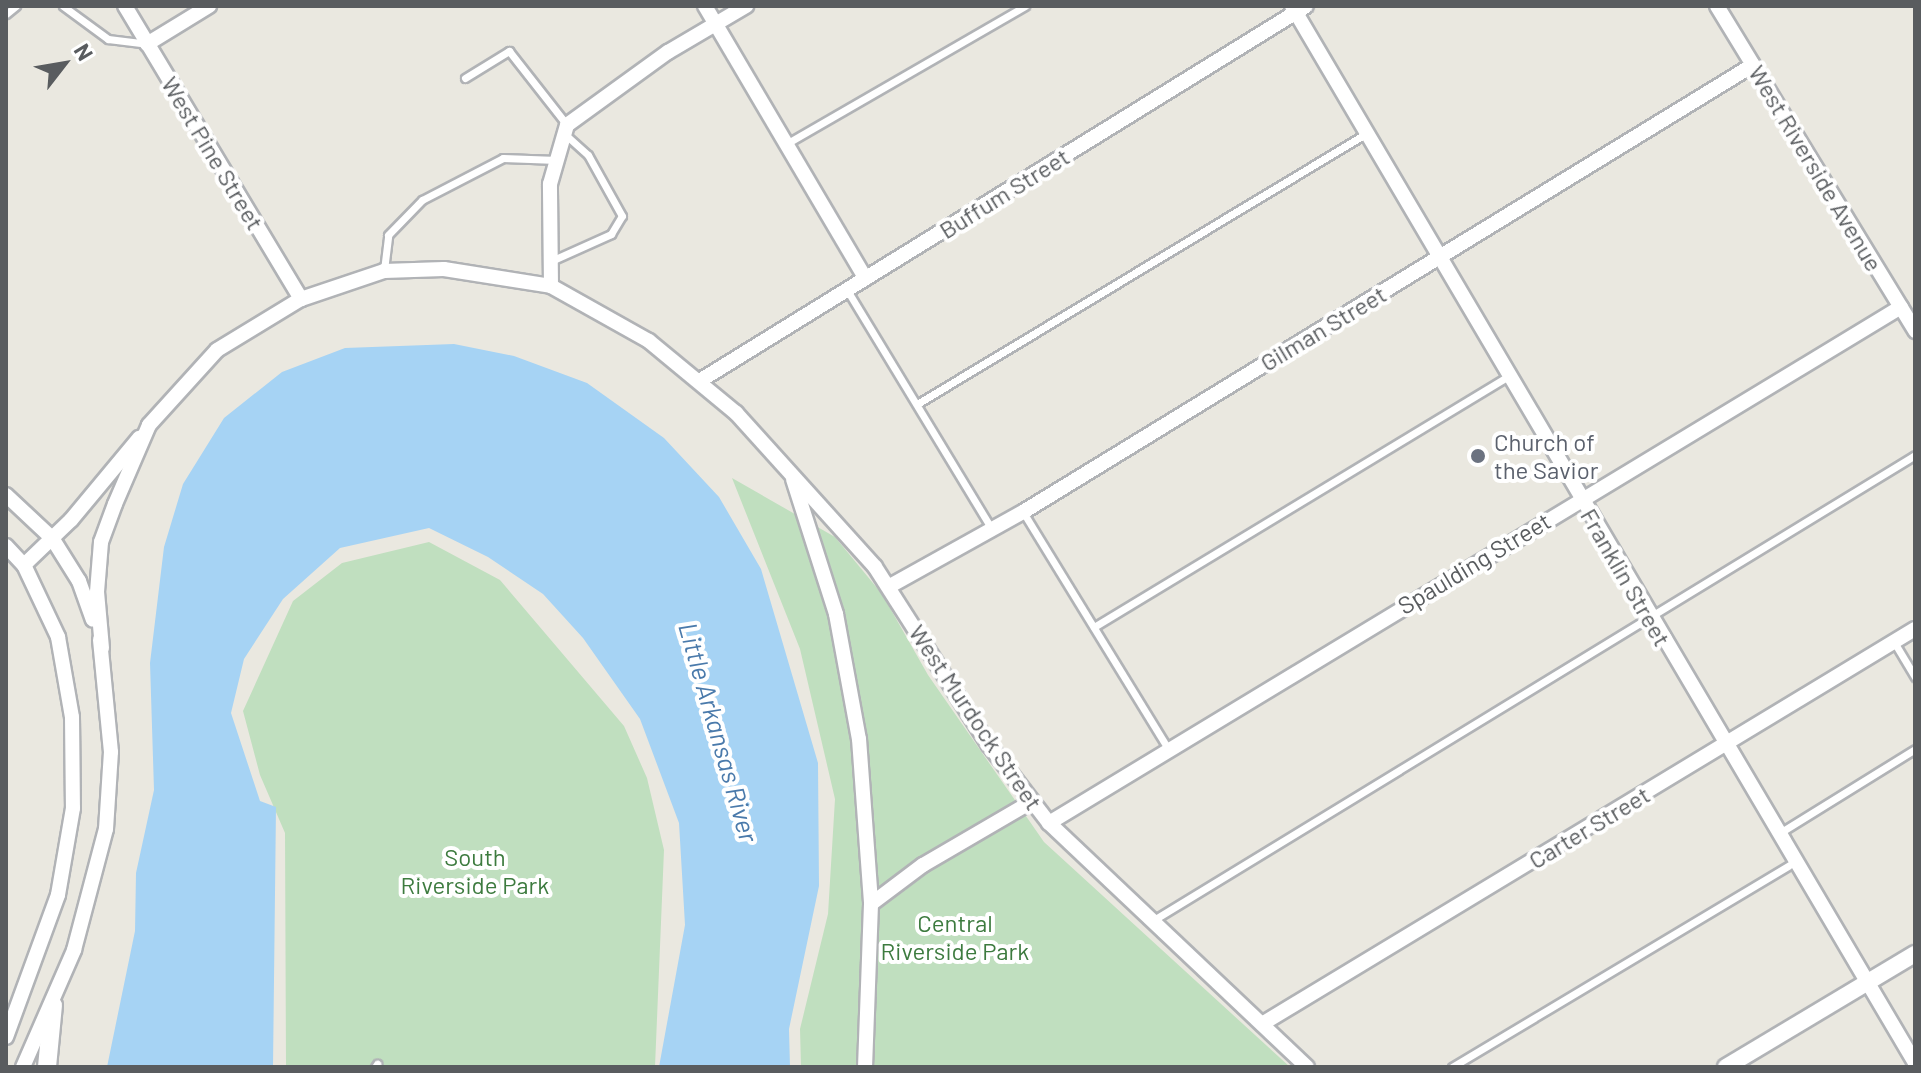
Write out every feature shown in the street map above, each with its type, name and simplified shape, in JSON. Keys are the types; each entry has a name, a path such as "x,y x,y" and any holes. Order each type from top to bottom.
{"main road":[{"path":"47,1067 53,1005"}],"street":[{"name":"West Pine Street","path":"125,6 301,299"},
{"path":"147,44 209,6"},
{"path":"705,6 865,278"},
{"path":"551,286 550,184 566,129 715,24 746,6"},
{"name":"West Riverside Avenue","path":"1717,6 1915,331"},
{"name":"Franklin Street","path":"1298,8 1367,133 1724,745 1915,1063"},
{"name":"Buffum Street","path":"701,380 1298,8"},
{"name":"Gilman Street","path":"890,586 1023,512 1753,65"},
{"name":"West Murdock Street","path":"24,565 52,538 217,350 301,299 384,271 444,269 551,286 606,312 701,380 792,475 890,586 963,705 1049,823 1150,923 1307,1067"},
{"name":"Spaulding Street","path":"1049,823 1580,498 1901,307"},
{"path":"23,1067 53,1005 91,897 106,829 111,752 97,592 101,542 149,425"},
{"path":"792,475 824,569 846,657 859,739 871,904 865,1067"},
{"path":"6,495 52,538 79,581 102,648"},
{"path":"6,546 24,565 58,637 66,676 73,808 58,895 6,1037"},
{"name":"Carter Street","path":"1262,1024 1915,629"},
{"path":"871,904 923,865 1031,802"},
{"path":"1726,1067 1915,954"}],"lane":[{"path":"6,14 15,6"},
{"path":"63,6 108,39 147,44"},
{"path":"786,144 1025,6"},
{"path":"465,78 509,51 588,155 622,216 611,234 551,261"},
{"path":"917,404 1367,133"},
{"path":"384,271 388,235 422,200 503,158 557,160"},
{"path":"847,290 992,529"},
{"path":"1094,627 1509,376"},
{"path":"1150,923 1915,455"},
{"path":"1023,512 1168,749"},
{"path":"1894,642 1915,677"},
{"path":"1778,834 1915,749"},
{"path":"1452,1067 1795,862"}],"green space":[{"name":"Central Riverside Park","path":"732,478 835,537 882,594 928,675 1044,842 1290,1067 801,1067 800,1029 828,914 835,799 800,649"},
{"name":"South Riverside Park","path":"429,542 500,580 624,726 647,778 664,850 655,1067 286,1067 285,833 260,775 243,711 293,601 342,563"}],"water":[{"name":"Little Arkansas River","path":"454,344 514,356 587,383 664,438 719,497 761,569 818,763 819,886 789,1029 790,1067 659,1067 685,925 679,823 640,719 583,638 543,594 488,557 429,528 340,548 283,599 244,659 231,713 260,801 276,807 273,1067 107,1067 135,931 136,873 154,790 150,663 164,547 183,484 224,418 282,372 345,348"}],"place":[{"name":"Church of the Savior","path":"1478,456"}]}
